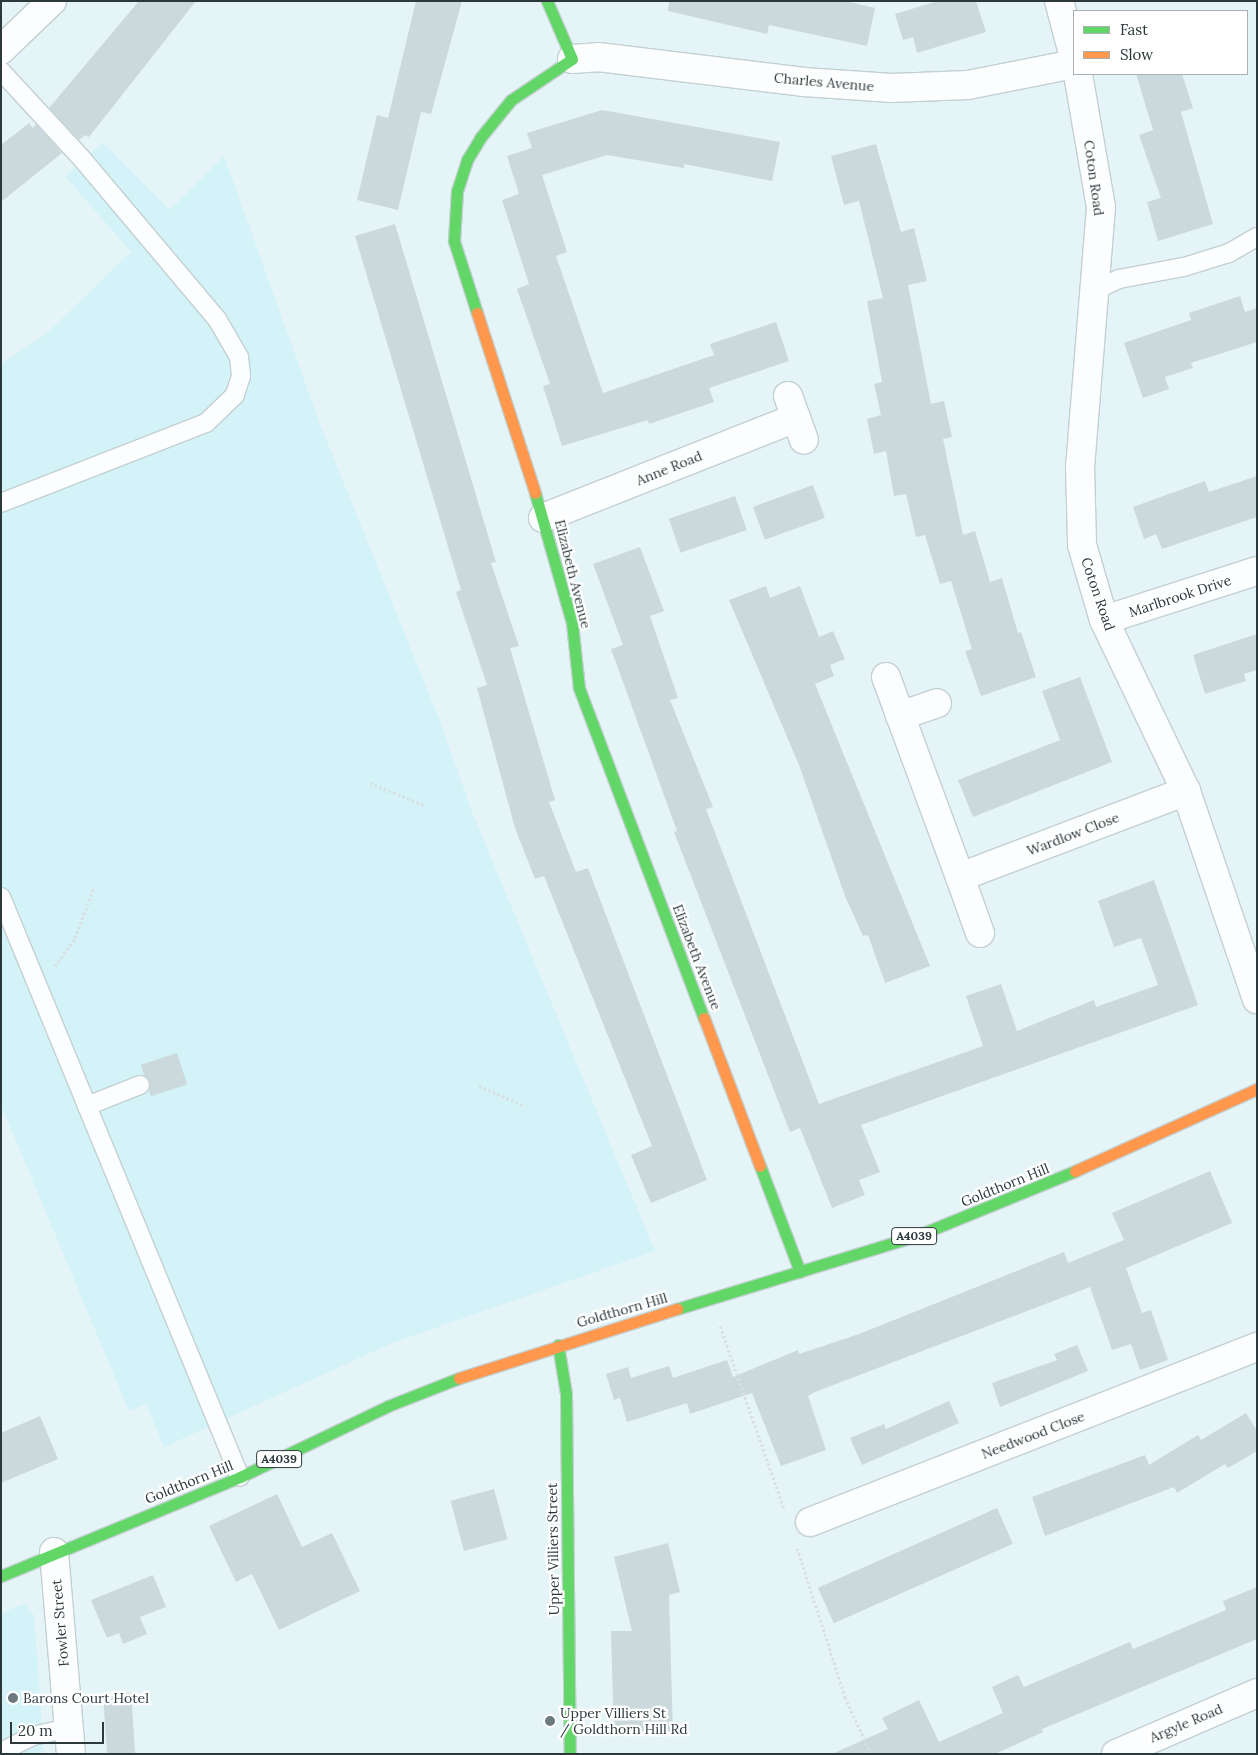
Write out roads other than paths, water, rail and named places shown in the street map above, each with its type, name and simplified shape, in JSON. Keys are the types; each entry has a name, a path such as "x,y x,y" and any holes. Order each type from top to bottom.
{"street":[{"path":"1,50 52,1"},
{"path":"548,1 572,59"},
{"path":"1059,1 1073,53"},
{"name":"Charles Avenue","path":"572,59 598,57 804,82 892,88 968,85 1073,64"},
{"name":"Elizabeth Avenue","path":"572,59 511,100 480,138 467,160 453,220 454,241 543,518 572,624 579,688 800,1272"},
{"name":"Coton Road","path":"1078,75 1101,207 1099,260 1092,292 1079,510 1082,545 1104,620 1186,791 1257,999"},
{"name":"Anne Road","path":"543,518 796,418"},
{"name":"Marlbrook Drive","path":"1104,620 1257,571"},
{"path":"886,677 980,933"},
{"path":"900,716 937,703"},
{"name":"Wardlow Close","path":"960,877 1186,791"},
{"name":"Goldthorn Hill","path":"1,1576 54,1552 240,1477 388,1406 475,1371 800,1272 985,1210 1257,1089"},
{"name":"Upper Villiers Street","path":"558,1345 566,1394 570,1754"},
{"name":"Needwood Close","path":"810,1522 1257,1347"},
{"name":"Fowler Street","path":"54,1552 70,1741"},
{"name":"Argyle Road","path":"1116,1754 1257,1693"}],"lane":[{"path":"1,71 83,160 217,318 239,356 241,376 235,395 224,407 185,434 1,504"},
{"path":"1092,292 1120,279 1216,257 1257,237"},
{"path":"1,897 240,1477"},
{"path":"87,1106 140,1085"},
{"path":"1,1752 33,1736 70,1741"}],"place":[{"name":"Barons Court Hotel","path":"13,1698"},
{"name":"Upper Villiers St / Goldthorn Hill Rd","path":"550,1721"}]}
